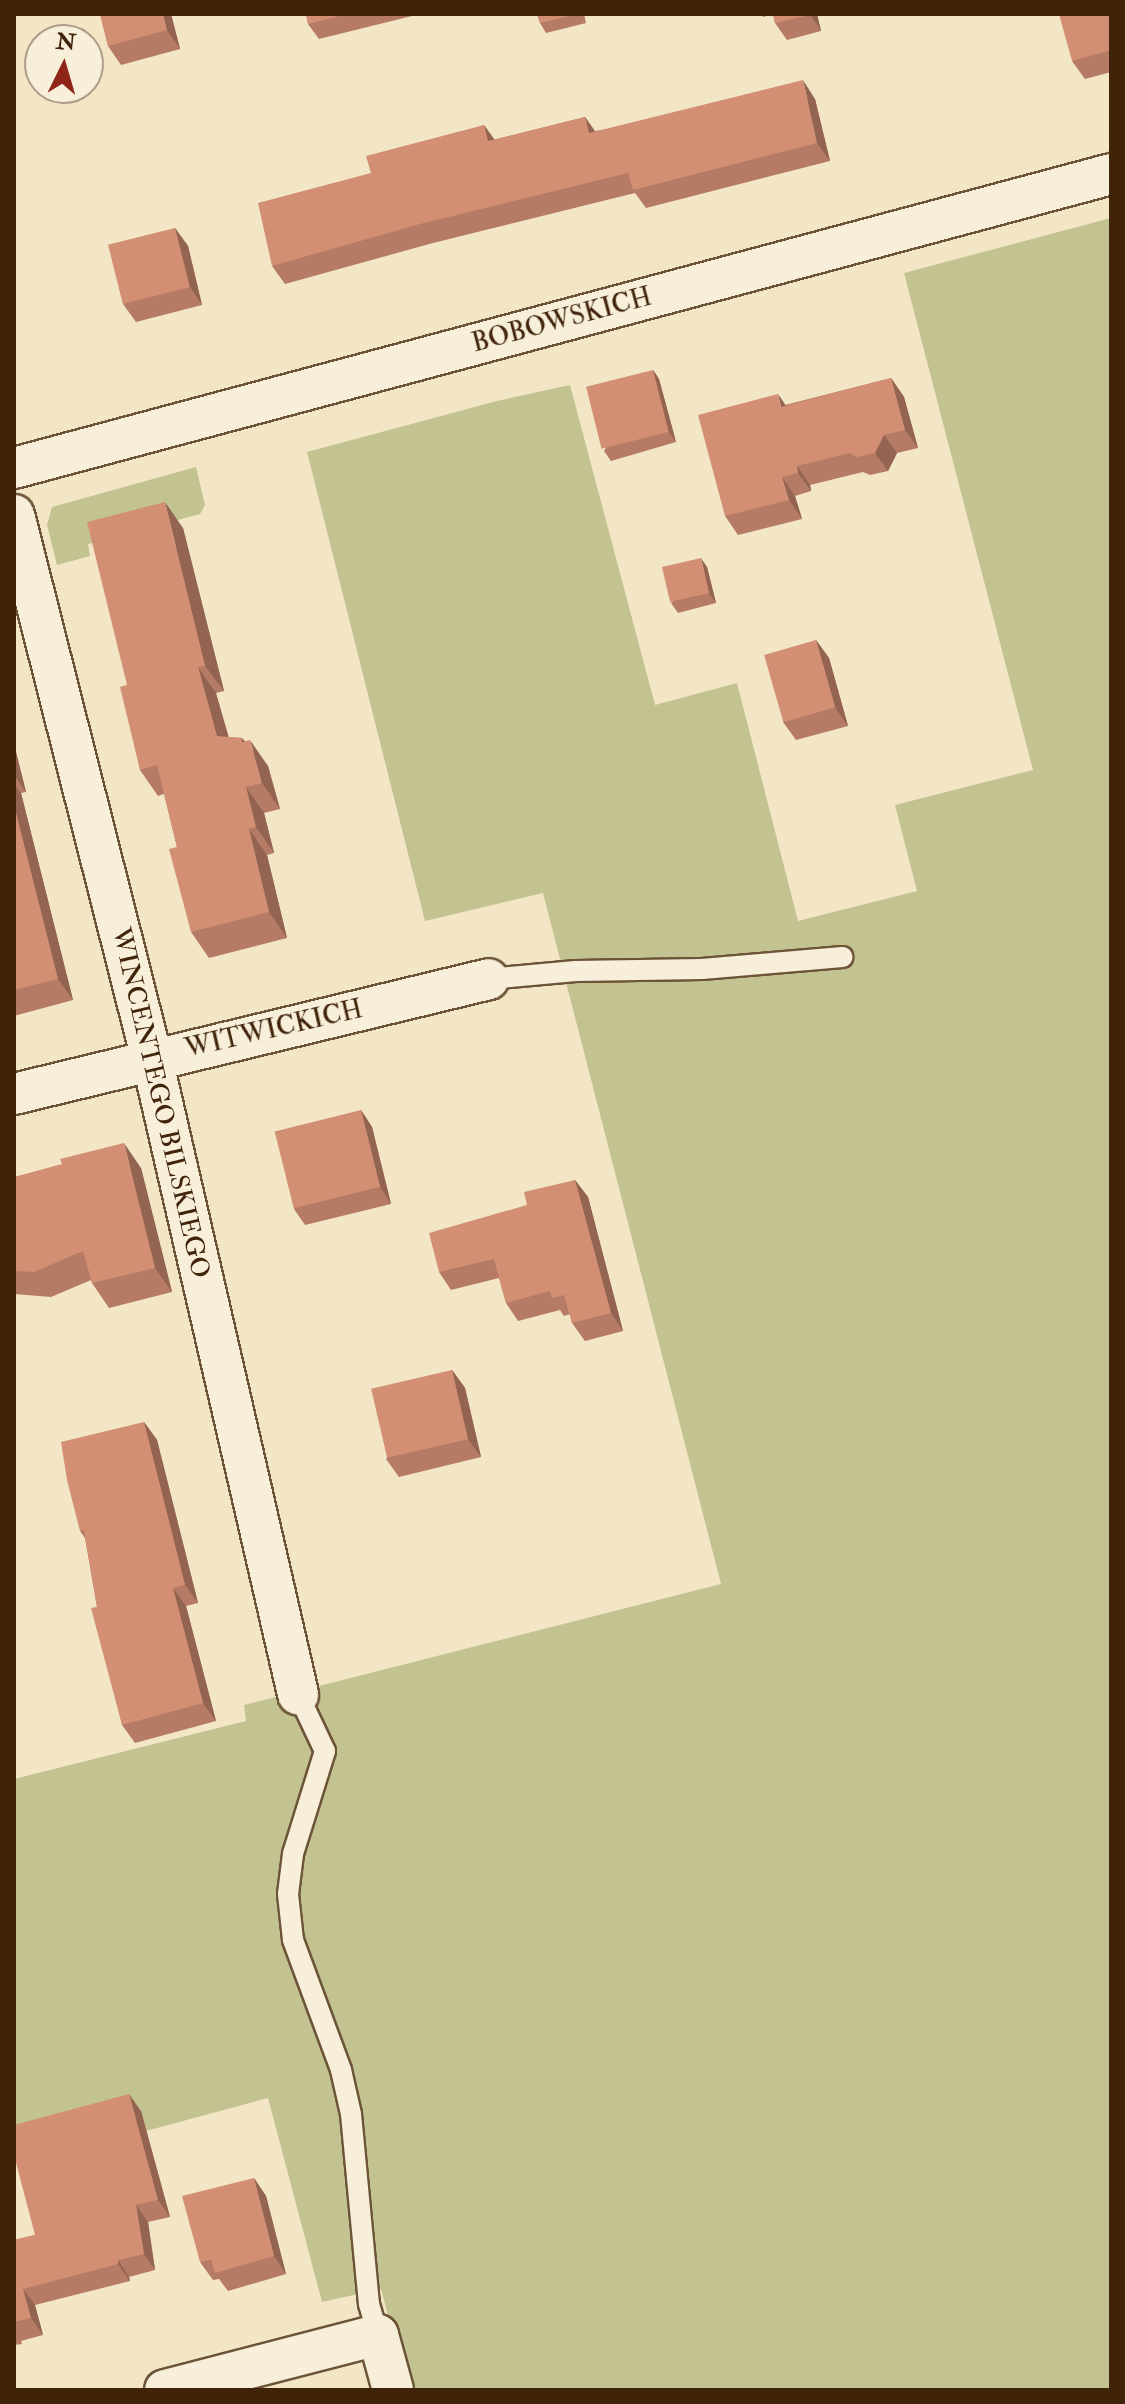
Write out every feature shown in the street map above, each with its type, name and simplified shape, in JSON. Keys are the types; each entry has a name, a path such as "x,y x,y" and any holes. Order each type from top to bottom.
{"street":[{"name":"BOBOWSKICH","path":"14,468 1111,174"},
{"name":"WINCENTEGO BILSKIEGO","path":"14,515 152,1059 298,1694"},
{"name":"WITWICKICH","path":"14,1094 488,979"},
{"path":"165,2390 378,2335 393,2390"}],"lane":[{"path":"488,979 576,971 702,969 842,957"},
{"path":"298,1694 325,1751 293,1854 288,1894 293,1940 341,2070 351,2114 369,2304 378,2335"}],"green space":[{"path":"1111,218 1111,2390 408,2390 381,2289 322,2302 268,2098 146,2131 14,2145 14,1779 246,1721 244,1705 721,1584 543,893 425,921 307,452 497,401 570,385 655,705 737,683 798,921 917,891 895,805 1033,770 904,273"},
{"path":"196,467 205,505 200,514 88,544 90,556 57,565 47,525 52,507"}],"building":[{"path":"100,14 163,14 167,30 108,46"},
{"path":"306,14 347,14 308,24"},
{"path":"537,14 578,14 540,23"},
{"path":"773,14 810,14 810,15 775,23"},
{"path":"1059,14 1111,14 1111,50 1072,61"},
{"path":"803,80 817,143 633,190 628,173 420,224 272,266 258,203 371,173 366,156 484,125 488,141 585,117 589,133"},
{"path":"175,228 190,287 123,304 108,245"},
{"path":"653,370 668,432 602,449 586,387"},
{"path":"891,378 905,430 884,435 875,453 857,457 850,453 797,466 798,473 782,477 789,500 725,516 698,415 778,394 781,407"},
{"path":"165,502 205,666 198,667 217,736 242,738 242,742 227,746 250,740 262,783 246,787 256,827 249,829 269,912 191,932 169,849 177,847 157,765 140,770 120,687 127,685 87,522"},
{"path":"701,558 709,593 670,602 662,567"},
{"path":"816,640 835,707 783,722 764,655"},
{"path":"14,805 58,979 14,990"},
{"path":"361,1110 380,1187 294,1208 275,1132"},
{"path":"124,1143 155,1268 92,1283 83,1251 34,1272 14,1271 14,1177 62,1164 60,1159"},
{"path":"575,1180 611,1313 572,1323 564,1295 552,1298 550,1291 506,1303 494,1259 439,1272 429,1233 527,1205 524,1192"},
{"path":"452,1370 468,1439 387,1458 371,1389"},
{"path":"144,1422 185,1585 173,1588 203,1703 122,1725 91,1608 97,1607 84,1530 80,1531 61,1442"},
{"path":"129,2094 158,2200 136,2205 144,2254 23,2289 31,2318 14,2322 14,2240 35,2235 14,2155 14,2125"},
{"path":"254,2178 274,2256 215,2273 211,2260 200,2262 182,2196"}]}
